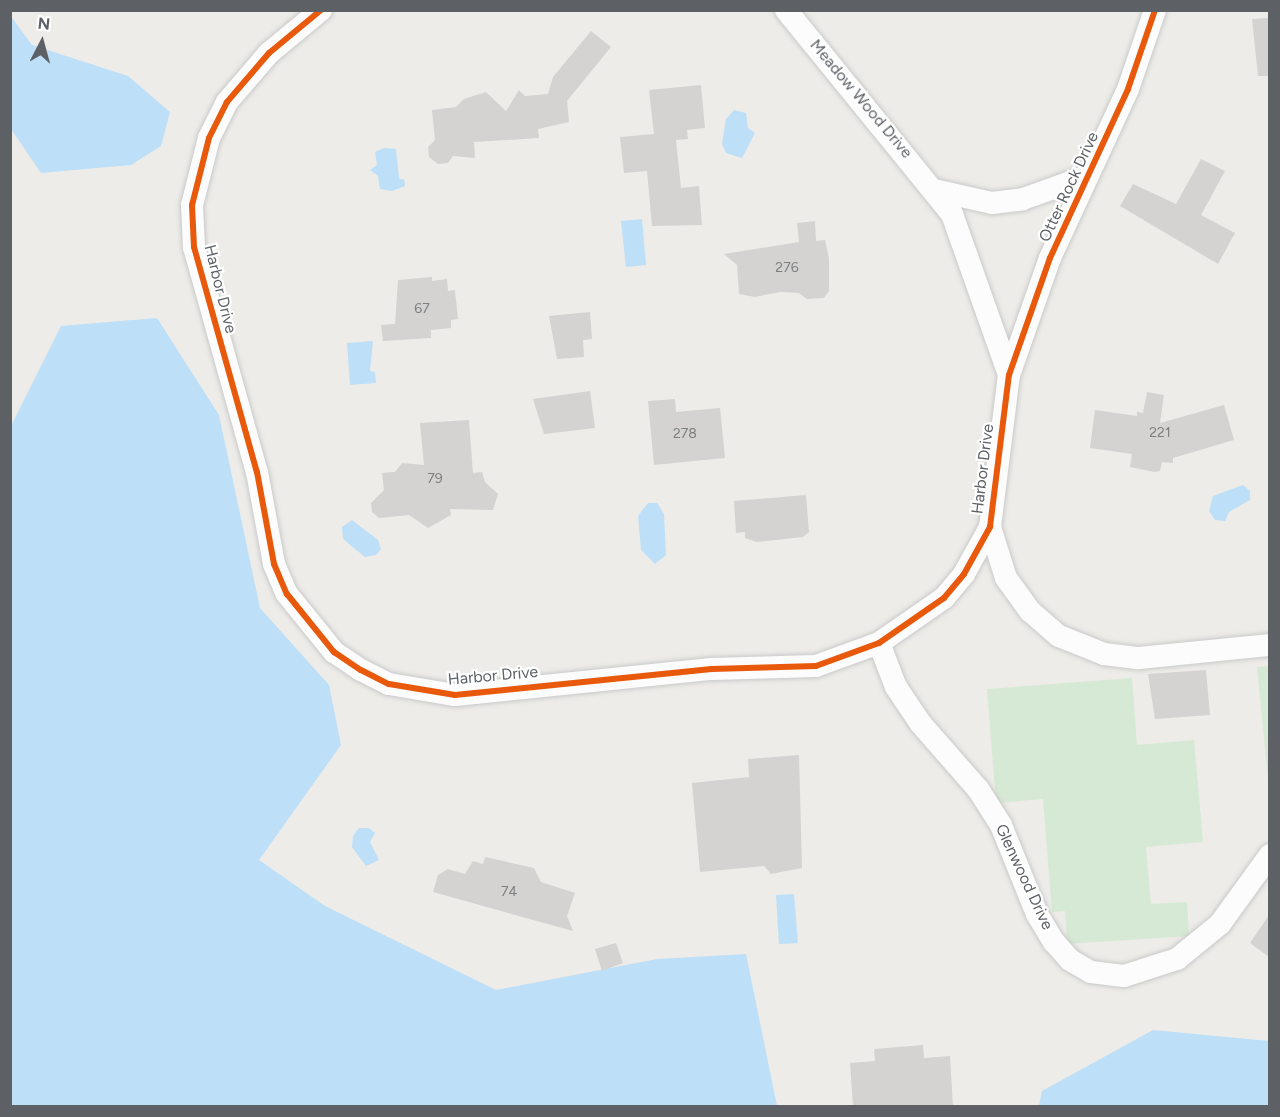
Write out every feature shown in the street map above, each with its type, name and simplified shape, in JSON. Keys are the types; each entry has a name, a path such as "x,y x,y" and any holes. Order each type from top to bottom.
{"street":[{"name":"Harbor Drive","path":"321,10 269,53 227,102 209,138 192,206 201,283 257,472 274,564 287,594 310,626 334,652 389,684 455,695 712,669 816,666 879,644 945,598 990,527 1009,375"},
{"name":"Meadow Wood Drive","path":"786,10 952,214 973,262 1009,375"},
{"name":"Otter Rock Drive","path":"1009,375 1050,258 1128,90 1155,10"},
{"path":"934,190 992,203 1023,199 1087,176"},
{"path":"990,527 1006,578 1030,611 1059,636 1104,654 1139,658 1269,645"},
{"name":"Glenwood Drive","path":"879,644 902,696 978,789 1001,825 1037,914 1054,942 1070,960 1091,972 1124,976 1177,959 1220,924 1269,855"}],"green space":[{"path":"1269,666 1270,780 1268,780 1257,667"},
{"path":"1132,678 1137,745 1194,740 1203,842 1146,847 1151,904 1187,902 1189,936 1067,944 1065,911 1052,912 1043,799 996,803 987,689"}],"water":[{"path":"10,15 32,45 128,76 170,112 161,146 131,165 41,173 11,129"},
{"path":"734,110 746,113 748,128 755,133 742,158 726,153 722,144 726,119"},
{"path":"384,148 396,149 399,179 404,179 405,186 392,191 380,189 378,176 370,170 377,165 375,152"},
{"path":"642,219 646,265 626,267 621,221"},
{"path":"157,318 219,415 260,608 329,685 341,745 259,860 325,906 496,990 657,959 746,954 777,1106 11,1106 10,428 61,326"},
{"path":"373,341 370,371 375,372 376,383 350,385 347,343"},
{"path":"1243,485 1250,491 1250,500 1229,512 1225,521 1215,520 1209,511 1213,496"},
{"path":"648,503 657,503 664,514 666,555 655,564 641,550 638,516"},
{"path":"352,520 378,540 381,549 376,555 365,557 343,539 342,527"},
{"path":"359,828 369,828 375,833 370,842 379,860 366,866 352,847 353,836"},
{"path":"794,894 798,943 779,944 776,895"},
{"path":"1153,1030 1269,1041 1269,1106 1039,1106 1042,1091"}],"building":[{"path":"1269,18 1269,76 1258,76 1252,19"},
{"path":"591,31 611,47 567,101 569,122 538,129 539,138 474,142 475,158 453,156 448,163 438,164 429,157 428,147 435,140 432,110 456,107 464,99 486,92 506,111 519,90 525,96 548,94 553,77"},
{"path":"701,85 705,128 687,130 688,139 676,140 681,188 699,186 702,225 652,226 647,171 624,173 620,137 654,134 649,90"},
{"path":"1201,159 1225,171 1201,215 1235,233 1218,264 1120,206 1133,184 1176,204"},
{"path":"815,221 816,241 825,240 829,258 829,291 824,298 807,299 799,293 780,292 755,297 739,294 737,265 724,254 799,242 797,223"},
{"path":"432,277 432,281 447,279 448,291 455,290 458,319 451,320 451,328 431,330 431,338 383,341 381,325 395,324 398,280"},
{"path":"590,312 592,339 583,340 584,357 557,359 549,316"},
{"path":"590,391 595,428 544,434 533,399"},
{"path":"1147,392 1164,395 1160,423 1224,405 1234,440 1173,458 1173,463 1162,462 1160,471 1154,472 1130,467 1132,454 1090,448 1095,410 1137,416 1137,412 1143,413"},
{"path":"675,399 676,412 720,408 725,458 654,465 648,401"},
{"path":"469,420 473,473 482,472 485,482 498,494 493,510 450,509 451,515 428,528 409,515 379,518 372,512 371,503 384,490 382,473 395,472 402,463 424,465 420,423"},
{"path":"806,495 809,532 803,537 757,542 745,538 745,532 736,533 734,501"},
{"path":"1206,670 1210,715 1155,719 1148,674"},
{"path":"799,755 802,868 771,874 764,866 700,872 692,783 749,777 748,759"},
{"path":"485,857 534,868 541,882 575,893 567,916 573,931 433,892 438,875 448,869 465,874 473,861 483,864"},
{"path":"1269,915 1269,957 1250,943"},
{"path":"616,943 623,963 602,971 595,949"},
{"path":"923,1045 924,1058 950,1056 953,1107 853,1107 850,1063 875,1061 874,1049"}],"cycle path":[{"path":"321,10 269,53 227,102 209,138 192,205 194,247 257,472 274,564 287,594 334,652 361,670 389,684 455,695 712,669 816,666 879,643 944,598 964,574 990,527 1009,375 1050,258 1128,89 1155,10"}]}
